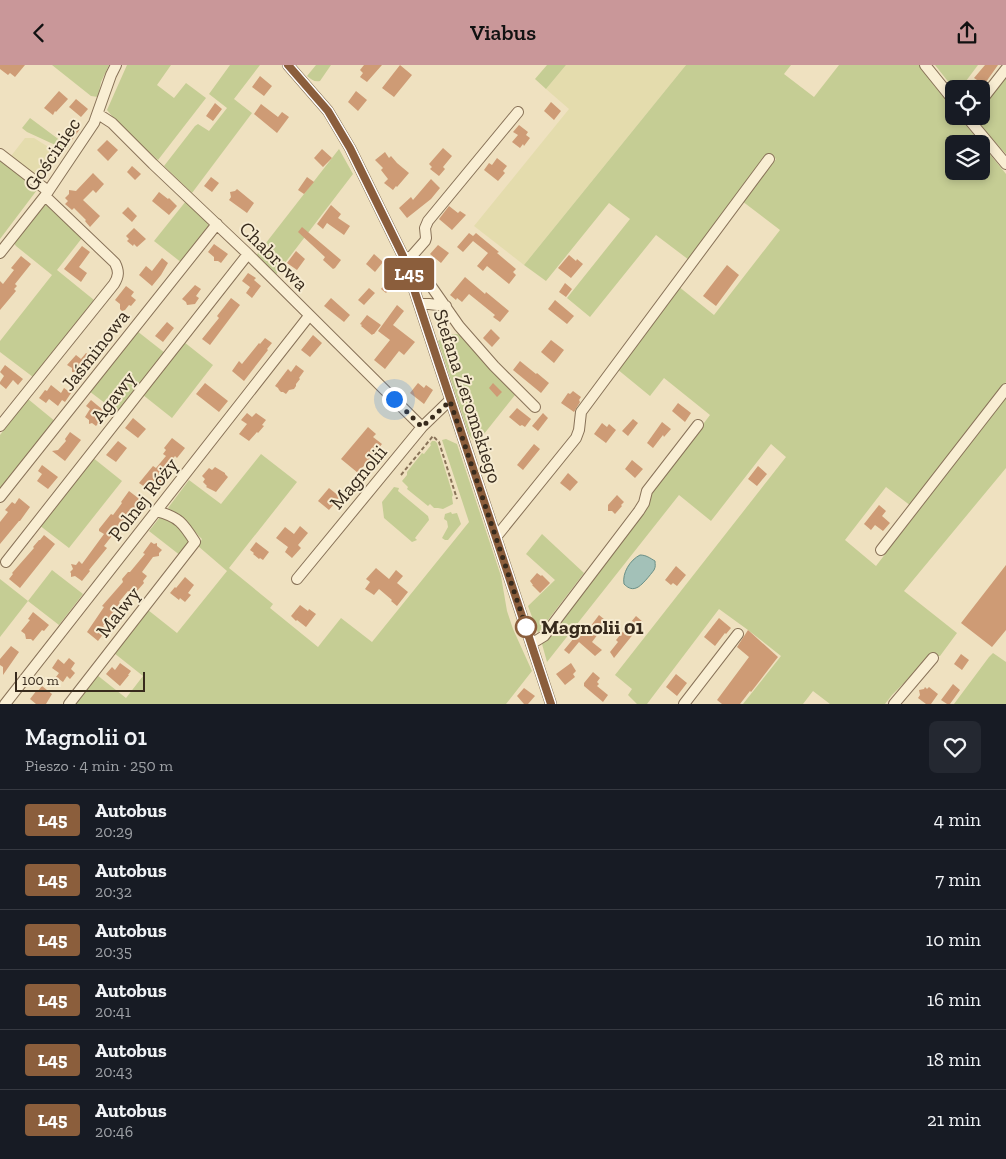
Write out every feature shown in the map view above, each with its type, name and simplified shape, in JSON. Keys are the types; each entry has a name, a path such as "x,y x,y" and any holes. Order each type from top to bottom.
{"street":[{"name":"Gościniec","path":"0,253 46,194 90,131 116,65"},
{"name":"Stefana Żeromskiego","path":"288,65 328,111 350,148 407,257 419,304 450,401 551,704"},
{"path":"925,65 945,90"},
{"path":"990,89 1006,69"},
{"path":"518,112 428,221 425,228 425,241 407,257 417,265 458,326 535,407"},
{"name":"Chabrowa","path":"98,114 112,123 217,224 422,427"},
{"path":"974,125 1006,164"},
{"path":"0,154 46,194 115,263 118,271 114,284 0,426"},
{"path":"496,537 576,437 579,430 581,412 769,159"},
{"name":"Jaśminowa","path":"0,497 217,224"},
{"name":"Agawy","path":"6,562 248,254"},
{"path":"419,304 446,306"},
{"name":"Polnej Róży","path":"5,704 309,316"},
{"path":"881,550 1006,389"},
{"name":"Magnolii","path":"297,579 422,427 450,401"},
{"path":"531,644 544,636 640,511 647,491 698,425"},
{"name":"Malwy","path":"69,704 195,542 186,527 179,521 172,516 156,511"},
{"path":"684,704 738,634"},
{"path":"894,704 933,658"}],"path":[{"path":"401,475 433,436 436,437 457,499"}],"shaded area":[{"path":"566,65 686,65 524,265 474,226 569,109 546,89"},
{"path":"25,138 34,138 58,153 41,175 37,176 11,156"}],"green space":[{"path":"52,65 109,65 101,82 98,97 91,96"},
{"path":"127,65 171,65 157,85 174,98 186,83 206,98 158,160 123,129 107,110"},
{"path":"230,65 260,65 234,99 252,113 192,193 164,166 195,126 198,124 209,131 227,108 209,94"},
{"path":"316,65 331,65 320,81 313,80 307,76"},
{"path":"547,65 566,65 546,89 535,79"},
{"path":"686,65 791,65 784,74 814,97 839,65 919,65 945,98 945,125 966,125 974,135 945,135 945,180 990,180 990,154 1006,174 1006,382 911,506 886,487 845,540 876,566 1006,397 1006,468 904,591 957,633 940,656 931,656 885,704 830,704 813,691 803,704 743,704 781,656 719,609 647,704 637,704 628,695 632,689 615,675 786,457 771,444 711,521 679,495 547,662 542,644 645,509 649,496 710,415 664,378 650,396 617,369 678,286 714,315 780,230 742,201 776,159 771,155 689,260 656,235 590,317 567,298 630,219 609,203 546,281 524,265"},
{"path":"935,65 978,65 967,80 947,80"},
{"path":"1006,74 1006,154 980,125 990,125 990,95"},
{"path":"30,118 69,147 64,149 27,132 22,128"},
{"path":"339,149 353,174 275,276 255,257"},
{"path":"0,159 31,183 37,190 0,239"},
{"path":"186,201 207,222 209,228 182,263 154,241"},
{"path":"44,203 82,238 57,270 94,300 33,377 0,352 0,341 52,275 13,242"},
{"path":"137,331 165,353 118,413 89,391"},
{"path":"449,334 460,335 515,395 476,444 469,435 438,341"},
{"path":"184,342 213,365 172,418 143,395"},
{"path":"28,399 56,422 0,492 0,435"},
{"path":"446,439 457,444 501,576 507,611 532,671 506,704 74,704 97,675 126,698 143,676 114,653 148,610 177,633 227,571 198,546 202,539 190,526 168,508 189,480 221,504 261,454 297,482 229,568 273,604 270,608 318,647 341,618 372,642 469,522 442,440"},
{"path":"432,441 437,443 453,495 453,504 443,509 434,508 430,504 428,506 407,489 408,487 402,481 422,453 424,454 431,445"},
{"path":"92,457 122,481 69,548 39,525"},
{"path":"394,487 399,488 398,491 428,516 429,520 415,538 417,540 412,542 384,518 382,502"},
{"path":"451,512 452,514 457,513 461,524 448,540 445,540 442,538 448,527 447,521 444,519 445,514"},
{"path":"160,517 175,523 186,535 189,546 181,556 149,531"},
{"path":"542,534 584,573 538,633 528,606 555,580 526,554"},
{"path":"52,570 83,594 59,625 28,601"},
{"path":"0,579 28,601 0,637"},
{"path":"993,653 1006,662 1006,704 954,704 989,657"}],"water":[{"path":"640,555 655,561 655,567 651,574 634,589 624,584 624,576 630,563"}],"building":[{"path":"0,65 25,65 15,77 10,73 8,75 0,69"},
{"path":"364,65 382,65 367,82 360,77 363,73 360,70"},
{"path":"400,65 412,75 394,97 382,88"},
{"path":"985,65 998,65 987,80 977,80 974,78"},
{"path":"260,76 272,86 264,96 252,87"},
{"path":"59,91 68,99 53,115 44,108"},
{"path":"356,91 367,100 358,111 348,102"},
{"path":"76,99 88,109 81,117 69,107"},
{"path":"551,102 561,111 554,120 544,111"},
{"path":"215,103 222,109 213,121 206,116"},
{"path":"261,104 278,117 282,112 289,117 277,133 254,114"},
{"path":"75,125 80,129 72,140 66,135"},
{"path":"519,125 528,132 526,135 530,138 520,148 512,142 518,135 513,132"},
{"path":"107,140 118,150 108,161 97,150"},
{"path":"443,148 452,156 443,167 445,169 439,176 430,169 432,167 429,164"},
{"path":"322,149 332,158 323,167 314,158"},
{"path":"385,152 389,158 391,156 409,173 393,190 384,183 388,179 381,170 383,168 375,160"},
{"path":"497,158 507,166 503,171 505,173 498,181 484,170 489,163 492,165"},
{"path":"132,166 141,174 135,180 127,172"},
{"path":"93,173 104,184 96,193 93,190 83,200 100,216 90,227 74,208 72,210 65,204 68,201 65,198 69,194 69,190 76,191"},
{"path":"211,177 219,183 212,192 204,186"},
{"path":"307,177 314,182 304,194 298,190"},
{"path":"431,179 440,188 431,199 407,218 399,208 411,197 413,200"},
{"path":"237,189 254,203 247,213 229,200 231,197 230,192"},
{"path":"159,192 177,206 169,215 152,201"},
{"path":"331,205 341,214 338,218 350,226 344,235 327,223 323,229 317,224"},
{"path":"449,206 458,213 460,211 466,215 452,230 439,219"},
{"path":"128,207 137,216 132,222 122,213"},
{"path":"302,227 341,260 335,268 333,269 323,260 325,257 298,232"},
{"path":"134,228 146,239 137,247 127,241 129,239 126,236"},
{"path":"469,233 473,236 476,233 516,269 513,272 516,275 509,284 487,266 483,271 477,266 488,253 473,241 463,252 457,247"},
{"path":"214,244 228,254 221,263 214,261 214,257 208,252"},
{"path":"438,245 449,253 441,263 430,254"},
{"path":"82,246 90,252 79,267 87,273 81,282 64,269"},
{"path":"296,251 305,259 297,270 287,263"},
{"path":"374,254 383,262 375,272 366,264"},
{"path":"569,255 583,264 571,278 558,268"},
{"path":"21,256 31,264 15,284 17,286 14,289 16,291 0,310 0,281 3,284 14,270 11,268"},
{"path":"162,258 168,263 152,286 139,275 146,266 152,271"},
{"path":"727,265 739,275 716,306 703,296"},
{"path":"248,273 256,278 254,280 261,286 252,298 246,293 250,287 242,281"},
{"path":"465,277 509,311 500,322 493,317 495,315 469,294 462,302 450,295"},
{"path":"389,278 395,283 386,293 381,289"},
{"path":"565,283 572,289 566,297 559,292"},
{"path":"195,285 201,289 196,296 199,298 195,304 187,305 182,299"},
{"path":"126,286 134,292 131,296 136,300 131,306 129,305 122,311 120,304 115,300"},
{"path":"369,288 375,293 364,305 358,300"},
{"path":"231,298 240,305 210,345 202,339 219,318 217,316"},
{"path":"331,298 350,315 344,322 324,306"},
{"path":"555,300 574,316 567,324 548,309"},
{"path":"397,305 404,311 393,325 415,342 404,355 399,351 385,369 374,360 390,340 378,331"},
{"path":"367,315 381,325 372,335 360,324"},
{"path":"167,322 174,328 163,342 155,336"},
{"path":"491,329 500,338 492,347 483,338"},
{"path":"313,335 322,343 310,357 301,350"},
{"path":"265,338 272,343 244,381 232,371 239,361 242,364"},
{"path":"551,340 564,350 554,363 541,352"},
{"path":"86,353 95,360 80,375 72,372 72,368 67,365 76,355 81,359"},
{"path":"520,361 549,383 541,393 513,370"},
{"path":"5,365 23,379 18,385 13,380 6,389 0,384 4,376 0,372"},
{"path":"296,365 304,371 300,379 294,389 289,390 286,394 281,392 275,386 288,369 291,372"},
{"path":"205,383 228,401 219,412 196,394"},
{"path":"418,383 424,388 426,385 433,390 424,404 410,393"},
{"path":"493,383 502,392 497,397 489,388"},
{"path":"51,385 61,393 64,388 71,393 65,402 62,400 58,406 49,399 46,403 39,398"},
{"path":"573,391 581,397 574,412 561,403 568,393 570,394"},
{"path":"91,400 103,410 101,412 102,419 96,426 92,423 89,424 89,420 85,417 90,409 86,406"},
{"path":"678,403 691,413 685,422 672,411"},
{"path":"517,408 531,419 525,427 520,426 509,417"},
{"path":"247,413 252,417 256,413 266,420 262,425 264,426 249,441 239,434 247,424 241,420"},
{"path":"543,413 548,418 538,431 532,426"},
{"path":"133,418 146,429 138,438 125,428"},
{"path":"633,419 638,423 628,436 622,431"},
{"path":"662,422 671,429 664,437 663,435 653,448 647,443"},
{"path":"602,423 607,427 609,424 616,430 606,443 594,434"},
{"path":"368,427 376,434 373,437 382,444 358,473 341,459"},
{"path":"70,432 81,440 65,461 52,451 58,450 66,441 65,439"},
{"path":"172,438 185,448 177,458 175,456 165,469 167,470 165,475 152,492 139,483 153,466 156,468 166,456 163,454 166,450 164,448"},
{"path":"118,441 127,448 116,462 106,455"},
{"path":"534,444 540,449 523,470 517,465"},
{"path":"632,460 643,469 635,478 625,469"},
{"path":"42,465 58,477 48,489 37,481 42,474 38,471"},
{"path":"758,466 767,474 757,486 748,479"},
{"path":"215,467 228,477 216,492 206,487 203,482 205,479 202,476 209,468 212,470"},
{"path":"568,473 578,482 570,491 560,483"},
{"path":"329,488 340,497 329,510 318,501"},
{"path":"129,491 142,501 130,516 129,514 104,546 107,548 82,581 75,576 71,577 70,572 73,569 71,564 76,565 79,561 82,564 104,534 99,529 111,514 113,515"},
{"path":"617,495 624,502 615,514 612,511 608,511 608,505"},
{"path":"19,498 30,507 0,544 0,522 8,512 5,510 12,502 15,504"},
{"path":"879,505 886,511 882,516 890,523 883,531 875,525 871,530 864,524"},
{"path":"300,526 308,533 298,545 301,548 292,558 285,552 288,547 276,538 285,527 294,534"},
{"path":"44,535 55,544 20,588 9,579"},
{"path":"151,542 157,543 157,546 162,550 159,556 153,557 142,572 147,576 143,581 144,583 133,594 128,591 119,602 103,626 107,629 98,641 87,632 104,607 102,606 123,582 122,579 145,554 143,553"},
{"path":"256,542 269,552 263,560 259,559 250,550"},
{"path":"1006,565 1006,630 992,647 961,623"},
{"path":"676,566 686,575 677,586 673,583 671,585 665,580"},
{"path":"376,568 389,579 396,570 403,576 397,583 408,592 397,606 379,589 374,595 365,589 370,582 366,579"},
{"path":"537,573 550,583 540,593 530,581"},
{"path":"185,577 194,585 188,593 191,595 185,602 170,593"},
{"path":"300,605 316,614 306,627 291,616"},
{"path":"33,612 49,625 33,641 26,639 25,634 21,631 30,620 28,619"},
{"path":"599,615 610,624 603,632 601,630 592,642 602,650 595,656 579,642 569,654 564,650 579,632 584,635"},
{"path":"636,616 643,622 614,658 610,652 618,642 616,640"},
{"path":"719,618 731,628 715,646 704,637"},
{"path":"748,630 778,657 740,704 722,704 717,700 749,657 737,647"},
{"path":"11,646 19,652 3,675 0,659"},
{"path":"961,654 969,660 962,670 954,664"},
{"path":"69,658 75,663 71,669 75,673 70,679 67,676 63,682 56,677 59,673 52,668 58,659 64,664"},
{"path":"120,663 131,671 120,686 106,674 112,667 115,670"},
{"path":"571,663 576,671 573,674 575,677 565,685 556,674"},
{"path":"593,672 600,678 597,686 608,695 603,702 584,686 584,683"},
{"path":"676,674 687,683 677,696 666,687"},
{"path":"953,684 960,690 950,704 947,704 941,700"},
{"path":"42,686 52,694 46,704 36,704 30,699"},
{"path":"925,687 927,689 929,687 938,694 931,704 926,704 918,698 920,695 919,690"},
{"path":"524,688 535,696 528,704 524,704 517,696"}],"bus line":[{"name":"L45","path":"288,65 328,111 350,148 403,256 551,704"}],"place":[{"name":"Magnolii 01","path":"526,627"}],"route":[{"path":"394,399 422,427 450,401 527,630 526,627"}]}
